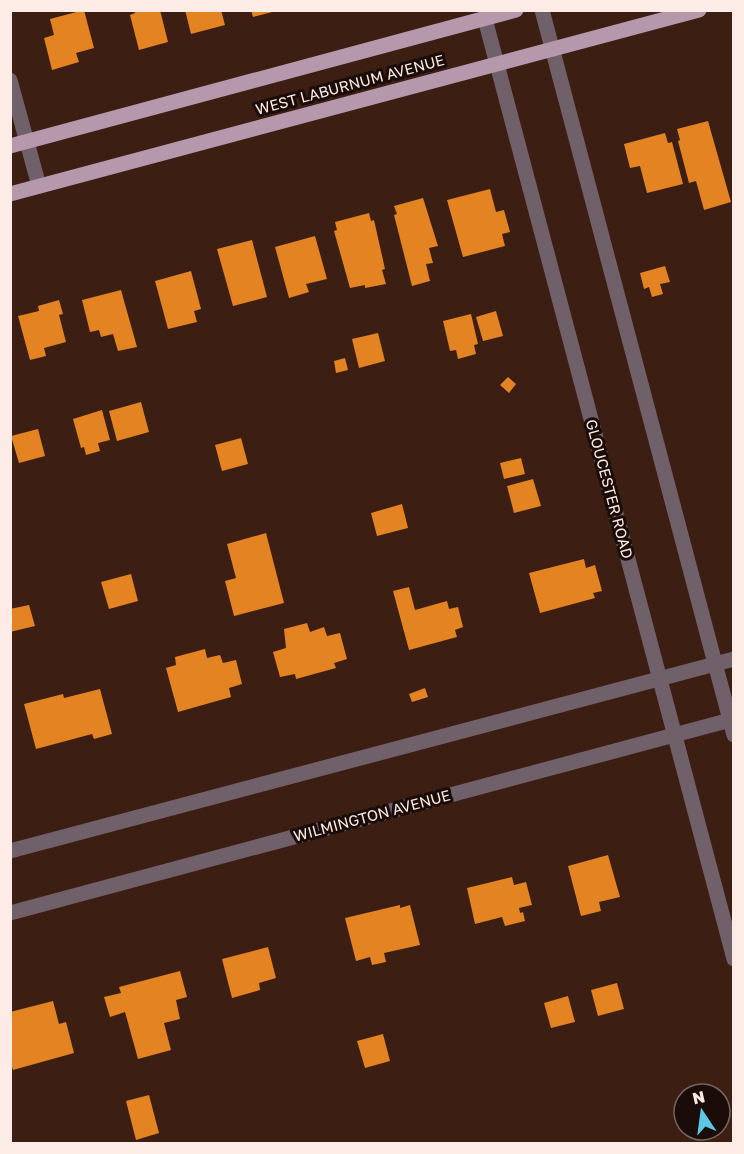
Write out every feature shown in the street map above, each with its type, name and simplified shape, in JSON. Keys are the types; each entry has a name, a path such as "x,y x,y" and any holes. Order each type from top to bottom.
{"main road":[{"name":"WEST LABURNUM AVENUE","path":"10,146 516,10"},
{"name":"WEST LABURNUM AVENUE","path":"10,194 699,10"}],"street":[{"path":"542,10 732,725"},
{"name":"GLOUCESTER ROAD","path":"485,19 734,959"},
{"path":"10,80 39,186"},
{"path":"10,851 734,659"},
{"name":"WILMINGTON AVENUE","path":"10,913 673,735 732,725"}],"building":[{"path":"84,10 94,48 76,53 79,62 52,70 44,38 54,35 50,19"},
{"path":"134,10 160,10 168,42 139,50 130,15 135,13"},
{"path":"185,10 221,10 225,25 191,34"},
{"path":"251,10 276,10 276,11 253,17"},
{"path":"708,121 731,202 704,210 696,181 689,183 677,129"},
{"path":"665,133 668,143 672,142 683,184 647,193 640,166 630,168 624,144"},
{"path":"490,189 496,212 504,210 510,232 502,234 505,246 463,257 447,200"},
{"path":"423,198 438,246 429,248 433,263 426,264 430,281 412,286 394,215 397,214 394,206"},
{"path":"369,213 371,221 374,220 386,284 350,288 334,231 337,230 335,222"},
{"path":"315,236 327,279 306,284 309,292 289,298 275,247"},
{"path":"252,240 267,297 233,306 217,249"},
{"path":"665,266 670,282 660,284 663,294 652,297 649,287 644,289 640,273"},
{"path":"191,271 201,309 194,311 197,322 168,329 155,281"},
{"path":"121,290 137,347 118,351 113,334 101,337 99,330 90,332 82,300"},
{"path":"59,300 63,314 59,315 66,342 44,348 46,356 30,360 18,316 39,311 38,306"},
{"path":"496,311 503,336 483,341 476,317"},
{"path":"471,314 478,344 474,345 476,354 458,359 456,350 450,351 443,321"},
{"path":"378,333 385,361 359,368 352,339"},
{"path":"345,358 348,370 336,373 334,361"},
{"path":"508,377 516,384 509,393 500,385"},
{"path":"141,402 149,432 117,441 109,411"},
{"path":"102,410 110,440 98,443 100,451 86,455 84,447 81,448 73,419"},
{"path":"38,429 45,456 19,463 11,436"},
{"path":"241,438 248,464 222,471 215,445"},
{"path":"521,458 525,474 504,479 500,463"},
{"path":"533,479 541,506 514,513 507,486"},
{"path":"402,504 408,528 377,536 371,513"},
{"path":"266,533 284,603 234,616 225,581 236,578 227,544"},
{"path":"584,559 586,568 595,565 602,591 593,593 595,598 540,613 529,573"},
{"path":"131,574 138,601 109,609 101,582"},
{"path":"409,587 415,610 447,601 449,609 458,607 463,627 455,630 457,637 409,650 393,591"},
{"path":"29,605 35,626 10,632 10,609"},
{"path":"307,623 310,632 324,627 327,636 340,633 347,659 334,663 336,668 296,679 295,674 280,677 273,652 286,648 284,629"},
{"path":"205,649 207,658 220,655 223,663 236,660 242,684 229,688 231,697 178,712 166,668 176,665 175,657"},
{"path":"425,688 428,697 412,702 409,694"},
{"path":"100,689 112,734 94,739 92,734 36,749 24,704 63,694 64,698"},
{"path":"608,855 620,897 599,902 601,911 581,916 568,866"},
{"path":"512,877 514,885 526,882 532,905 519,908 520,913 523,912 525,921 505,926 502,917 475,924 467,888"},
{"path":"400,905 400,908 410,905 420,945 384,953 386,962 372,965 370,957 356,961 345,918"},
{"path":"268,947 276,978 259,983 260,990 232,998 222,959"},
{"path":"180,971 187,997 176,1000 180,1019 164,1023 171,1050 138,1059 125,1012 110,1017 104,997 121,993 119,987"},
{"path":"617,983 624,1009 598,1016 591,990"},
{"path":"568,996 575,1022 551,1028 544,1003"},
{"path":"53,1001 59,1024 66,1022 74,1053 13,1070 10,1061 10,1012"},
{"path":"383,1034 390,1061 365,1068 357,1041"},
{"path":"149,1095 159,1133 136,1140 126,1101"}]}
